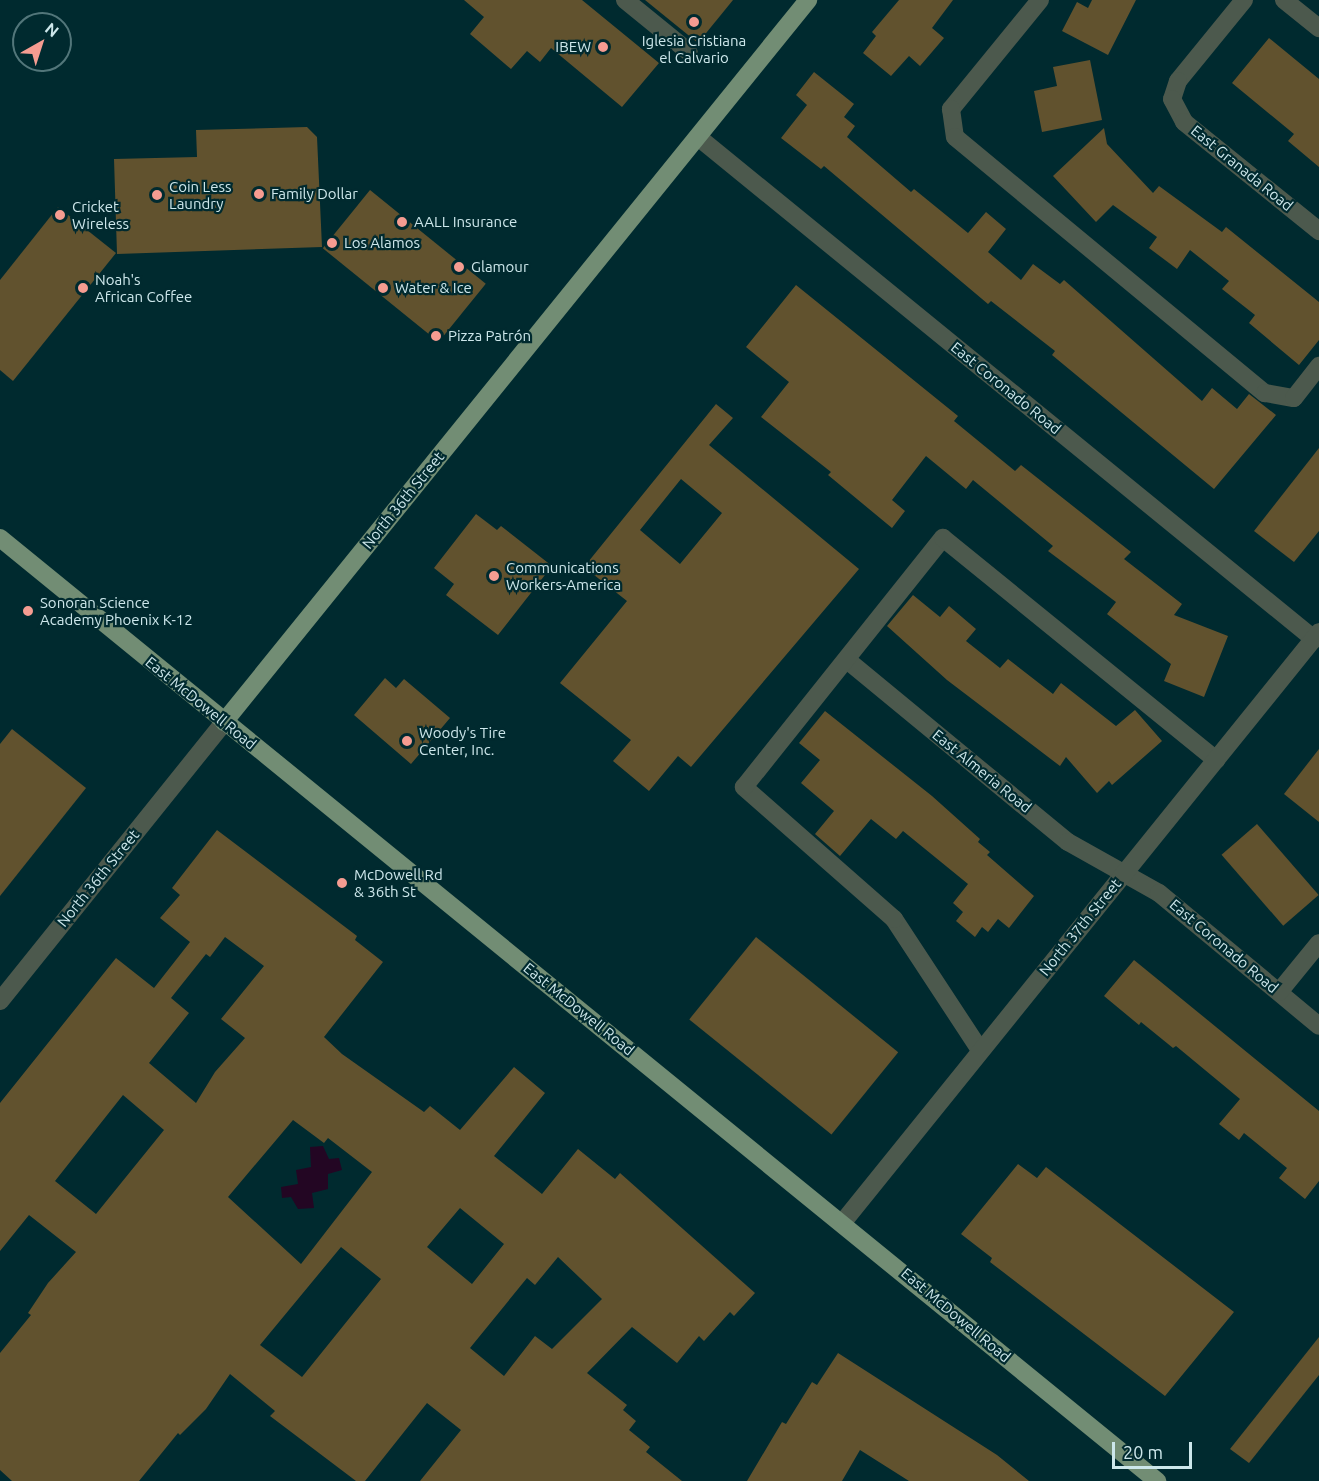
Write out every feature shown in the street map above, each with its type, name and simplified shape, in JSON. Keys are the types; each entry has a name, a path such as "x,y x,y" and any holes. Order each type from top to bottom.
{"main road":[{"name":"North 36th Street","path":"224,722 808,0"},
{"name":"East McDowell Road","path":"0,538 843,1222 1156,1481"}],"street":[{"path":"625,0 689,52"},
{"path":"1040,0 951,109 955,137 1265,393 1294,398 1319,366"},
{"name":"East Granada Road","path":"1244,0 1178,81 1172,99 1184,122 1319,231"},
{"path":"1284,0 1319,27"},
{"name":"East Coronado Road","path":"698,137 1316,635"},
{"path":"980,1050 894,919 744,787 943,538 1216,760"},
{"name":"North 37th Street","path":"843,1222 1316,635"},
{"name":"East Almeria Road","path":"847,660 1068,842 1124,873"},
{"name":"North 36th Street","path":"0,1001 224,722"},
{"name":"East Coronado Road","path":"1124,873 1159,893 1319,1026"},
{"path":"1279,993 1319,943"}],"shaded area":[{"path":"323,1146 329,1159 339,1158 342,1170 328,1174 328,1189 312,1193 314,1208 298,1209 291,1197 282,1198 281,1187 298,1184 296,1170 311,1167 310,1147"}],"building":[{"name":"IBEW","path":"464,0 582,0 659,63 622,107 551,48 540,62 527,51 511,69 470,34 484,17"},
{"name":"Iglesia Cristiana el Calvario","path":"645,0 733,0 698,43"},
{"path":"899,0 953,0 932,28 944,38 920,66 909,56 891,76 863,53 876,36 872,32"},
{"path":"1092,0 1136,0 1108,55 1062,31 1077,2 1088,8"},
{"path":"1269,38 1319,79 1319,167 1288,141 1294,134 1232,83"},
{"path":"1090,60 1102,120 1042,132 1034,91 1057,86 1053,67"},
{"path":"814,72 854,104 844,117 855,126 847,137 911,192 914,189 968,233 986,212 1006,229 988,252 1021,280 1033,264 1060,284 1064,280 1202,401 1212,388 1237,409 1249,394 1276,415 1214,489 1052,355 1055,351 991,301 988,304 824,166 821,169 781,138 807,105 796,95"},
{"name":"Family Dollar","path":"307,127 317,137 322,247 117,254 114,159 197,157 196,130"},
{"path":"1104,128 1107,144 1153,193 1159,186 1222,232 1226,227 1319,302 1319,340 1299,365 1249,323 1255,315 1222,289 1229,281 1190,250 1177,269 1149,248 1157,237 1113,205 1096,222 1053,176"},
{"path":"370,190 486,284 439,342 323,248"},
{"path":"58,207 116,253 13,381 0,370 0,280"},
{"path":"796,285 958,416 954,421 1015,471 1021,465 1131,552 1124,559 1182,604 1174,615 1228,636 1204,697 1164,681 1171,664 1107,614 1116,602 1048,551 1053,546 973,480 966,489 926,456 892,500 905,511 892,528 828,475 831,472 761,417 789,382 746,347"},
{"path":"716,404 733,418 709,445 859,569 691,767 678,756 649,791 613,761 631,740 560,683 627,601 584,567","holes":["681,479 722,513 680,564 640,530"]},
{"path":"1319,448 1319,531 1294,562 1254,531"},
{"name":"Communications Workers-America","path":"476,514 497,530 501,526 552,566 498,635 446,595 454,584 434,568"},
{"path":"913,595 940,617 949,606 976,629 966,641 1000,668 1008,659 1053,694 1061,683 1116,726 1135,710 1162,741 1112,785 1109,781 1097,793 1066,757 1060,766 947,680 887,626"},
{"name":"Woody's Tire Center, Inc.","path":"385,678 396,688 404,679 450,718 411,764 354,715"},
{"path":"825,711 932,796 980,839 978,842 990,852 987,855 1034,896 1009,928 998,919 988,932 982,927 975,937 956,921 963,912 953,903 968,884 903,831 896,839 871,819 840,856 815,834 834,811 801,783 820,760 799,743"},
{"path":"12,729 86,788 0,896 0,744"},
{"path":"1319,749 1319,822 1284,794"},
{"path":"1257,824 1319,895 1283,926 1222,855"},
{"path":"217,830 357,936 355,940 383,962 324,1037 342,1054 424,1112 430,1106 460,1130 514,1067 545,1093 494,1156 542,1194 578,1149 615,1179 620,1173 755,1293 734,1316 730,1312 704,1341 699,1336 677,1363 632,1327 587,1373 627,1405 623,1410 636,1421 629,1430 650,1447 646,1452 682,1481 420,1481 461,1430 427,1403 365,1481 356,1481 270,1416 275,1411 230,1374 206,1409 180,1435 178,1433 139,1481 12,1481 0,1470 0,1353 31,1315 28,1313 48,1283 76,1252 29,1215 0,1251 0,1103 116,958 154,988 190,942 160,918 180,895 172,888","holes":["225,937 264,966 221,1019 245,1038 215,1072 196,1103 149,1063 189,1013 171,998 206,954 210,957","123,1095 164,1130 96,1214 55,1181","293,1120 324,1143 328,1138 372,1172 301,1264 228,1197","460,1208 504,1244 472,1284 427,1247","341,1247 381,1279 302,1377 260,1345","558,1257 602,1299 552,1349 535,1336 504,1376 470,1348 527,1278 535,1285"]},
{"path":"756,937 898,1052 832,1135 689,1019"},
{"path":"1134,960 1319,1111 1319,1181 1305,1199 1279,1178 1287,1168 1244,1133 1239,1140 1219,1124 1240,1099 1176,1046 1173,1048 1141,1022 1139,1025 1104,996"},
{"path":"1018,1164 1037,1178 1046,1167 1234,1312 1165,1396 990,1262 992,1258 961,1234"},
{"path":"1319,1337 1319,1375 1249,1463 1230,1449"},
{"path":"838,1353 997,1455 1029,1481 909,1481 860,1450 842,1481 747,1481 782,1422 786,1424 812,1382 817,1385"}],"place":[{"name":"Iglesia Cristiana el Calvario","path":"694,22"},
{"name":"IBEW","path":"603,47"},
{"name":"Family Dollar","path":"259,194"},
{"name":"Coin Less Laundry","path":"157,195"},
{"name":"Cricket Wireless","path":"60,215"},
{"name":"AALL Insurance","path":"402,222"},
{"name":"Los Alamos","path":"332,243"},
{"name":"Glamour","path":"459,267"},
{"name":"Noah's African Coffee","path":"83,288"},
{"name":"Water & Ice","path":"383,288"},
{"name":"Pizza Patrón","path":"436,336"},
{"name":"Communications Workers-America","path":"494,576"},
{"name":"Sonoran Science Academy Phoenix K-12","path":"28,611"},
{"name":"Woody's Tire Center, Inc.","path":"407,741"},
{"name":"McDowell Rd & 36th St","path":"342,883"}]}
